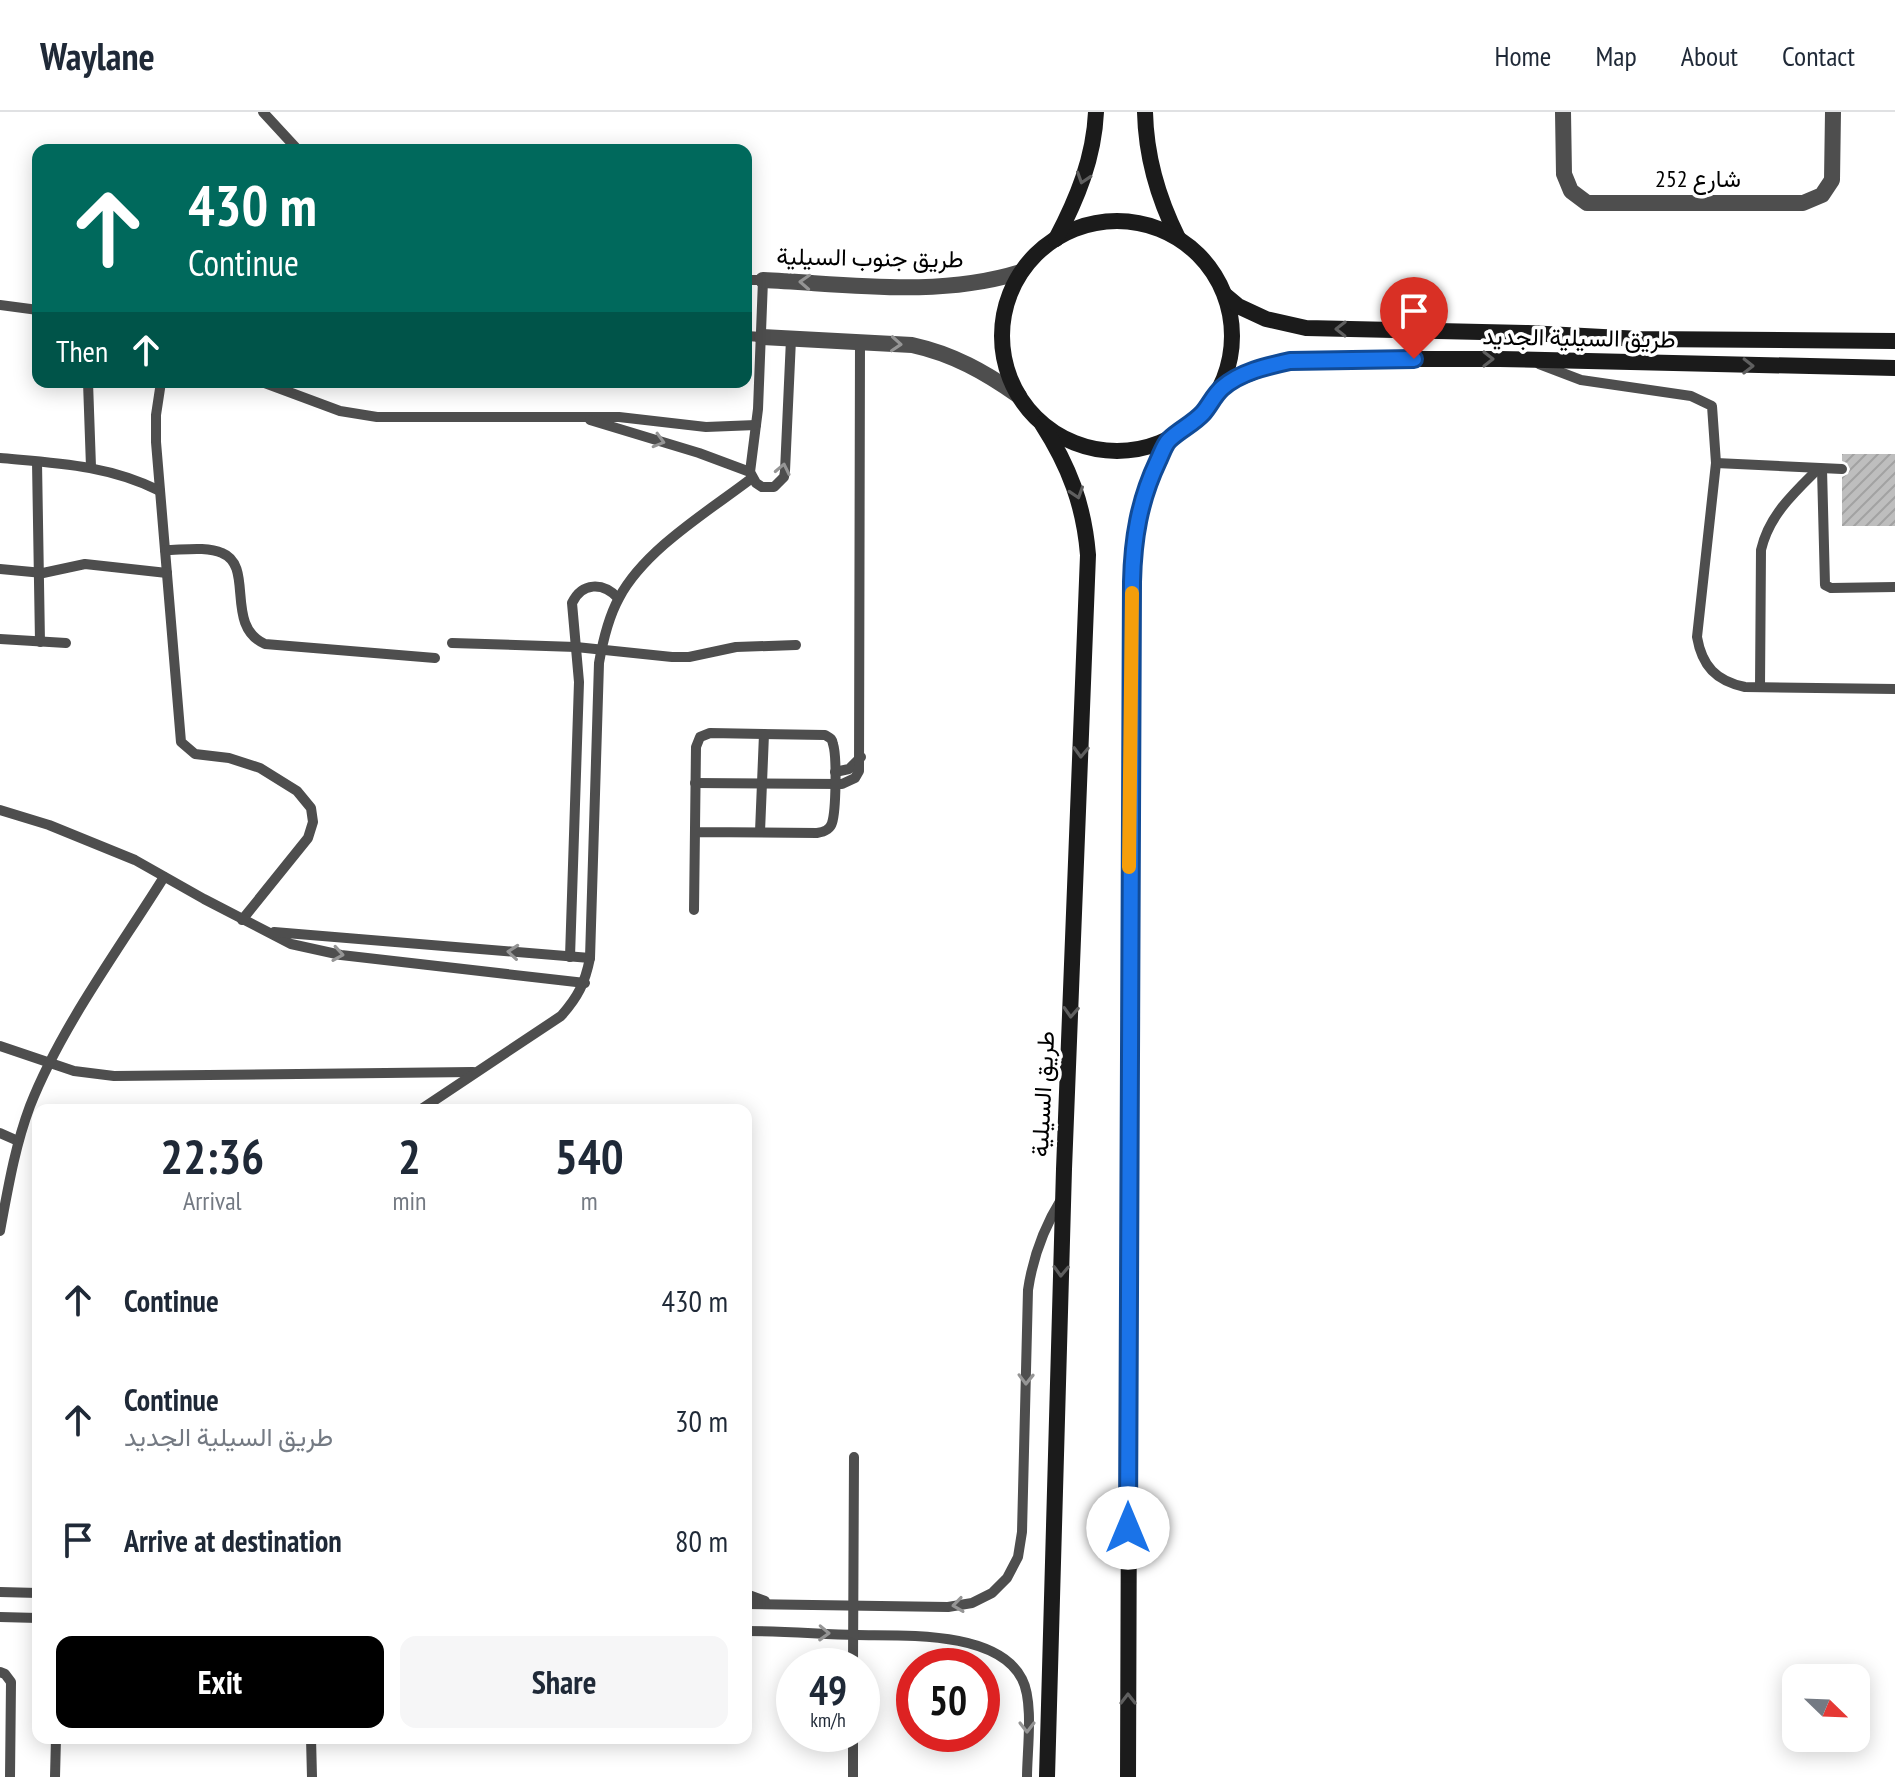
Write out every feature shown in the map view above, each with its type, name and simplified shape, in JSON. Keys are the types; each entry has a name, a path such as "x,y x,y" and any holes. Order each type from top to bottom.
{"main road":[{"path":"1056,239 1082,184 1096,112"},
{"path":"1145,112 1152,169 1167,216 1178,238"},
{"path":"1130,221 1155,227 1178,238 1198,253 1214,273 1226,296 1231,315 1232,343 1220,389 1206,410 1189,427 1168,440 1143,449 1116,452 1089,449 1064,439 1042,424 1019,396 1008,373 1002,347 1003,321 1021,272 1056,239 1079,228 1104,222 1130,221"},
{"name":"طريق السيلية الجديد","path":"1226,296 1238,306 1266,319 1306,328 1640,339 1895,341"},
{"name":"طريق السيلية الجديد","path":"1220,389 1272,365 1309,359 1895,368"},
{"name":"طريق السيلية","path":"1042,424 1070,473 1080,499 1088,555 1063,1196 1047,1777"},
{"path":"1128,1777 1132,582 1134,533 1139,509 1168,440"}],"street":[{"name":"شارع 252","path":"1563,112 1564,174 1571,191 1587,203 1803,203 1822,195 1832,180 1833,112"},
{"name":"طريق جنوب السيلية","path":"755,280 944,287 983,283 1021,272"},
{"path":"754,336 912,345 936,350 979,369 1019,396"}],"lane":[{"path":"263,112 292,144"},
{"path":"429,1104 561,1016 577,999 585,983 590,958 601,650 618,598 644,563 751,475 756,425 755,280"},
{"path":"0,305 32,309"},
{"path":"584,418 690,450 751,475 762,487 774,487 784,477 791,339"},
{"path":"695,783 842,784 855,778 861,765 860,341"},
{"path":"1529,360 1581,380 1691,396 1712,406 1716,463 1697,637 1706,666 1717,677 1730,684 1760,687 1895,689"},
{"path":"88,388 91,467"},
{"path":"160,388 156,415 160,491 181,742 195,754 237,760 273,775 307,801 312,815 308,838 242,920"},
{"path":"278,388 340,411 377,417 636,418 706,427 756,425"},
{"path":"0,458 91,467 124,475 160,491"},
{"path":"37,462 40,642"},
{"path":"1716,463 1842,469"},
{"path":"1820,469 1825,585 1831,588 1895,587"},
{"path":"1760,687 1761,550 1765,534 1781,507 1820,469"},
{"path":"165,550 216,551 230,557 237,572 245,625 254,639 265,644 435,658"},
{"path":"0,569 38,573 85,564 167,573"},
{"path":"570,957 579,682 572,603 576,593 599,585 618,598"},
{"path":"0,639 66,643"},
{"path":"452,643 576,647 689,657 736,647 796,645"},
{"path":"694,910 696,747 700,737 710,733 829,736 834,746 835,784 833,822 828,830 817,833 695,832"},
{"path":"760,832 764,734"},
{"path":"835,772 849,769 861,757"},
{"path":"0,810 135,860 291,944 341,955 585,983"},
{"path":"0,1231 18,1141 31,1103 50,1062 164,877"},
{"path":"264,931 590,958"},
{"path":"0,1046 74,1071 114,1076 473,1072"},
{"path":"0,1133 18,1141"},
{"path":"752,1604 948,1607 972,1603 992,1593 1013,1569 1022,1532 1028,1290 1035,1253 1063,1196"},
{"path":"853,1648 854,1457"},
{"path":"0,1592 32,1593"},
{"path":"752,1596 775,1604"},
{"path":"0,1617 32,1618"},
{"path":"752,1631 933,1636 952,1639 1007,1661 1021,1677 1027,1697 1027,1777"},
{"path":"752,1638 774,1631"},
{"path":"0,1672 11,1682 10,1777"},
{"path":"55,1777 56,1744"},
{"path":"312,1744 312,1777"},
{"path":"853,1752 853,1777"}],"building":[{"path":"1842,454 1895,454 1895,526 1842,526 1842,477 1850,469 1842,461"}],"slow traffic":[{"path":"1129,867 1132,593"}],"route":[{"path":"1128,1528 1129,843 1132,582 1134,533 1139,509 1168,440 1189,427 1206,410 1220,389 1236,379 1290,361 1414,359"}]}
